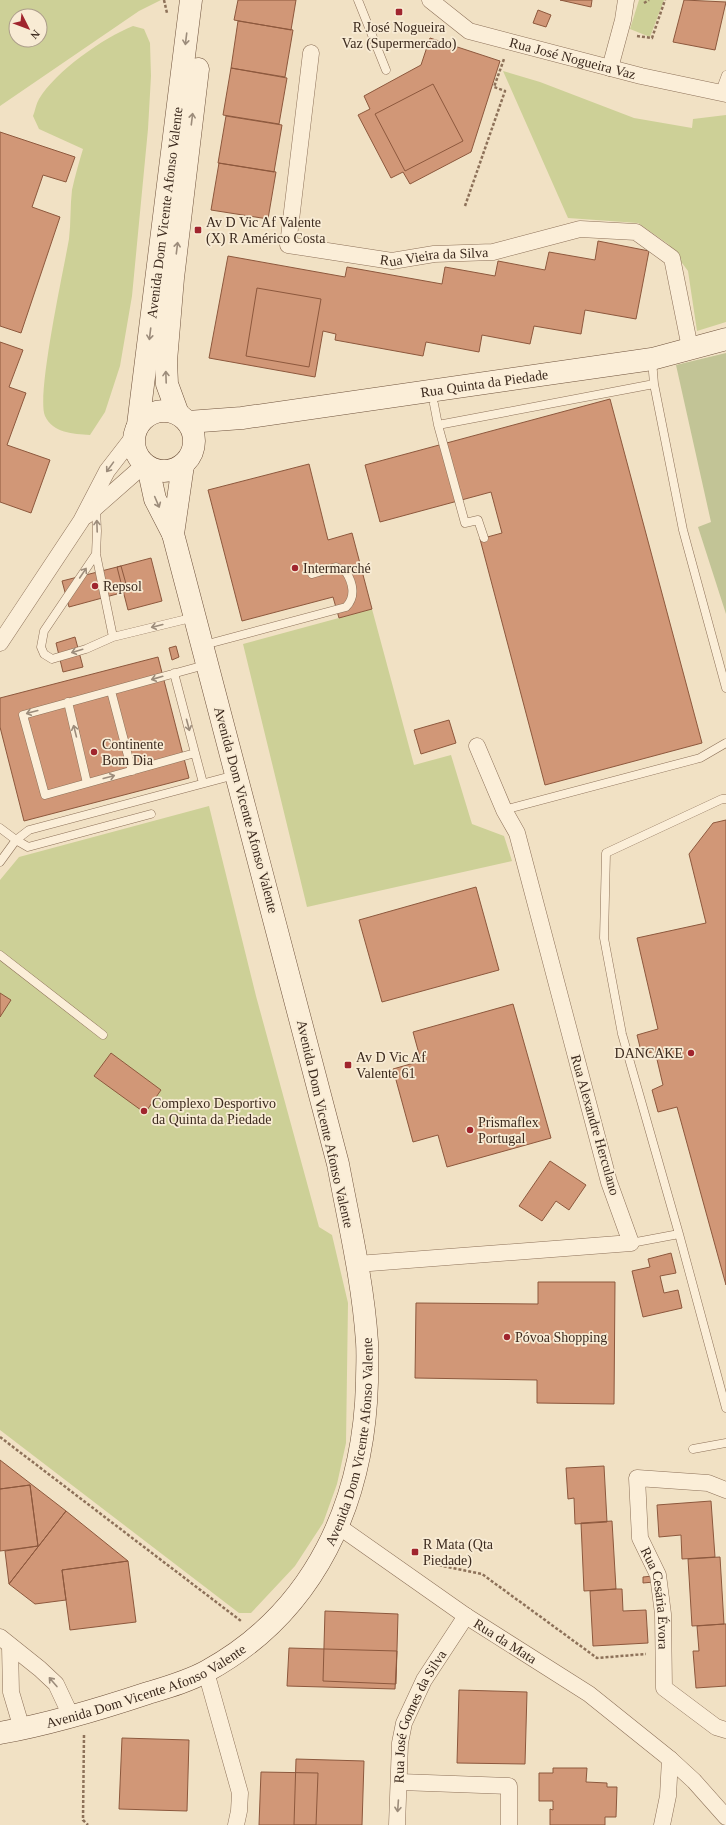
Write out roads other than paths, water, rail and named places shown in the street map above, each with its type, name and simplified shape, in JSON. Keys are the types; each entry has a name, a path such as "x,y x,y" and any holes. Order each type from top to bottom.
{"street":[{"name":"Avenida Dom Vicente Afonso Valente","path":"136,430 191,0"},
{"name":"Avenida Dom Vicente Afonso Valente","path":"183,418 167,384 166,361 173,278 206,0"},
{"name":"Rua José Nogueira Vaz","path":"430,0 468,30 610,68 722,94"},
{"path":"610,68 623,20 626,0"},
{"name":"Rua Vieira da Silva","path":"311,53 288,245 392,261 434,254 493,252 580,229 636,232 672,258 690,348"},
{"name":"Rua Quinta da Piedade","path":"183,418 242,418 652,359 726,339"},
{"path":"0,643 81,521 107,471 144,418 161,411 183,418 193,435 188,457"},
{"path":"136,430 136,452 146,466 166,471 175,469 188,457 242,418"},
{"name":"Avenida Dom Vicente Afonso Valente","path":"173,534 188,457"},
{"name":"Avenida Dom Vicente Afonso Valente","path":"0,1733 22,1729 136,1697 206,1672 259,1634 284,1612 314,1572 338,1526 356,1473 366,1417 367,1343 358,1264 338,1164 206,655 173,534 155,499 146,466"},
{"path":"81,521 146,466"},
{"name":"Rua Alexandre Herculano","path":"477,746 504,810 517,833 609,1182 631,1243"},
{"path":"358,1264 631,1243"},
{"name":"Rua Cesária Évora","path":"726,1490 708,1483 636,1478 640,1538 658,1575 663,1614 664,1688 716,1727 726,1730"},
{"name":"Rua da Mata","path":"338,1526 466,1616 589,1694 670,1759 694,1781 726,1817"},
{"name":"Rua José Gomes da Silva","path":"397,1825 400,1782 400,1743 404,1723 424,1680 466,1616"},
{"path":"5,1642 40,1669 56,1684 77,1714"},
{"path":"5,1642 11,1692 22,1729"},
{"path":"206,1672 240,1793 239,1811 236,1825"},
{"path":"662,1825 668,1796 670,1759"},
{"path":"400,1782 509,1786 509,1825"}],"lane":[{"path":"358,0 386,70"},
{"path":"722,94 726,75"},
{"path":"652,359 654,384 683,530 726,688"},
{"path":"438,425 654,384"},
{"path":"434,404 438,425 466,523 478,520 484,538"},
{"path":"96,508 96,554 113,637"},
{"path":"96,554 44,631 41,648 44,654 52,659 86,649 113,637 195,617"},
{"path":"195,753 45,795 23,715 174,673 206,655 346,607 351,601 352,590 346,572 336,567 312,574"},
{"path":"174,673 203,783"},
{"path":"111,691 132,770"},
{"path":"68,702 87,783"},
{"path":"504,810 700,758 726,743"},
{"path":"0,862 16,840 29,830 237,775"},
{"path":"726,799 722,799 606,853 604,938 622,1034 679,1234 726,1408"},
{"path":"0,828 28,847 151,814"},
{"path":"0,955 103,1035"},
{"path":"631,1243 679,1234"},
{"path":"693,1449 726,1443"}],"place":[{"name":"R José Nogueira Vaz (Supermercado)","path":"399,12"},
{"name":"Av D Vic Af Valente (X) R Américo Costa","path":"198,230"},
{"name":"Intermarché","path":"295,568"},
{"name":"Repsol","path":"95,586"},
{"name":"Continente Bom Dia","path":"94,752"},
{"name":"DANCAKE","path":"691,1053"},
{"name":"Av D Vic Af Valente 61","path":"348,1065"},
{"name":"Complexo Desportivo da Quinta da Piedade","path":"144,1111"},
{"name":"Prismaflex Portugal","path":"470,1130"},
{"name":"Póvoa Shopping","path":"507,1337"},
{"name":"R Mata (Qta Piedade)","path":"415,1552"}]}
